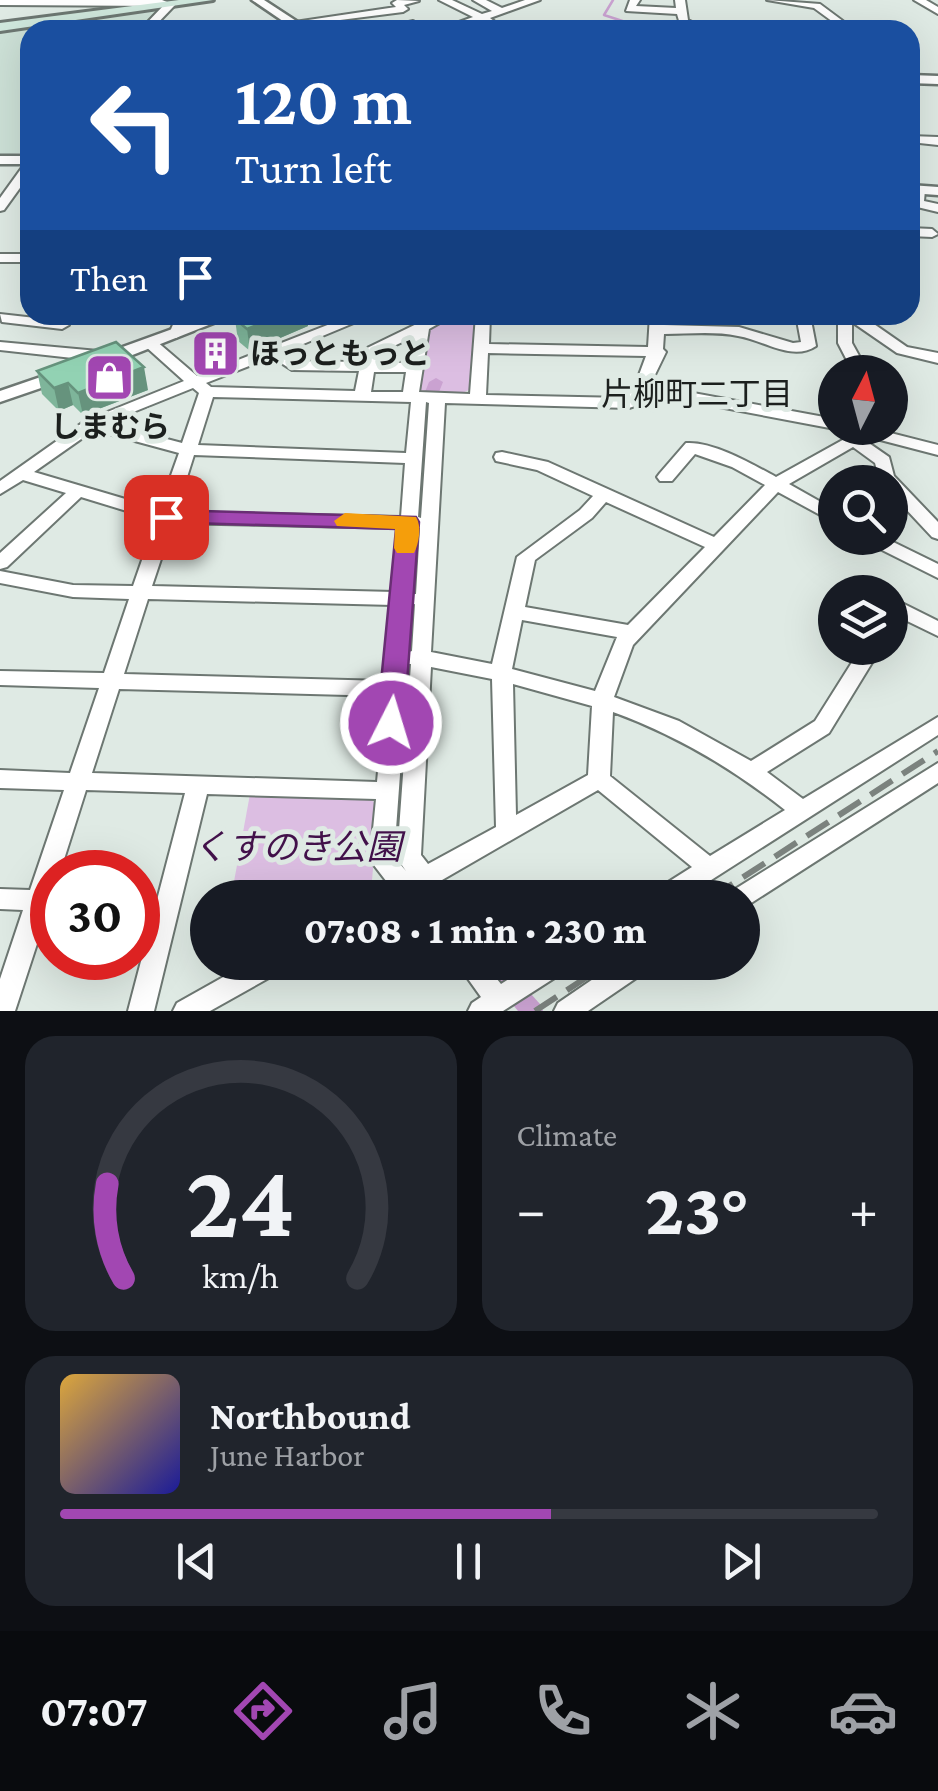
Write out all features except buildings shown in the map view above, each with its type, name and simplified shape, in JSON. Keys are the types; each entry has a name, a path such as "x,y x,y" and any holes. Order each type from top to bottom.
{"main road":[{"path":"54,20 208,0"}],"street":[{"path":"257,0 288,20"},
{"path":"339,20 403,9 397,3 414,0"},
{"path":"444,0 483,20"},
{"path":"473,20 535,0"},
{"path":"635,0 629,9 681,6"},
{"path":"772,0 818,3 838,20"},
{"path":"482,1 501,10"},
{"path":"0,2 170,5"},
{"path":"928,2 938,11"},
{"path":"155,20 170,5"},
{"path":"0,207 20,178"},
{"path":"920,232 932,233"},
{"path":"38,348 62,325"},
{"path":"176,334 180,325"},
{"path":"0,397 200,325"},
{"path":"0,489 91,424 199,387 273,351 340,325"},
{"path":"478,399 482,325"},
{"path":"150,343 199,387 629,403 642,388 658,352 657,325"},
{"path":"743,325 792,348 809,346 804,325"},
{"path":"847,325 844,343 851,355"},
{"path":"862,325 893,348 923,358 938,358"},
{"path":"362,396 370,352 422,326"},
{"path":"400,880 382,860 393,689 409,658 425,599 430,525 422,398 415,368 422,326"},
{"path":"0,346 110,358"},
{"path":"481,348 658,352"},
{"path":"273,351 292,365 415,368"},
{"path":"56,850 188,450 199,387"},
{"path":"642,388 818,421"},
{"path":"409,880 409,658 401,599 422,398"},
{"path":"91,424 188,450 414,458"},
{"path":"908,443 938,450"},
{"path":"599,779 603,698 624,642 776,484 836,445"},
{"path":"869,445 883,462 886,477 938,533"},
{"path":"666,477 692,447 738,463 818,507"},
{"path":"502,457 542,466 718,546"},
{"path":"21,474 166,517 430,525"},
{"path":"0,563 78,491"},
{"path":"510,830 505,823 502,674 528,553 586,514 604,495"},
{"path":"0,536 21,543"},
{"path":"905,555 938,572"},
{"path":"0,577 62,590 425,599"},
{"path":"514,612 633,633"},
{"path":"908,612 936,626"},
{"path":"409,658 450,660 603,698 652,716 753,770 801,810"},
{"path":"753,770 822,727 861,665"},
{"path":"0,678 393,689"},
{"path":"690,880 938,725"},
{"path":"760,885 938,772"},
{"path":"0,779 387,791"},
{"path":"426,880 599,779"},
{"path":"599,779 709,868"},
{"path":"141,1011 198,786"},
{"path":"0,900 30,901"},
{"path":"2,1011 30,928"},
{"path":"186,1011 242,980"},
{"path":"477,980 490,1006 530,980"},
{"path":"567,1011 613,980"}],"shaded area":[{"path":"163,8 150,20 70,20"},
{"path":"20,26 20,153 0,155 0,29"}],"green space":[{"path":"435,325 476,325 471,389 460,394 414,393 423,330"},
{"name":"くすのき公園","path":"250,794 370,798 378,807 372,880 234,880"}],"waterway":[{"path":"613,0 604,15 619,20"},
{"path":"415,880 396,858 428,402 436,382"},
{"path":"504,980 532,1011"}],"railway":[{"path":"739,880 938,751"},
{"path":"535,1011 582,980"}],"slow traffic":[{"path":"345,521 408,522 405,548"}],"place":[{"name":"ほっともっと","path":"215,353"},
{"name":"しまむら","path":"110,377"}],"district":[{"name":"片柳町二丁目","path":"697,394"}],"route":[{"path":"166,517 408,522 391,723"}]}
